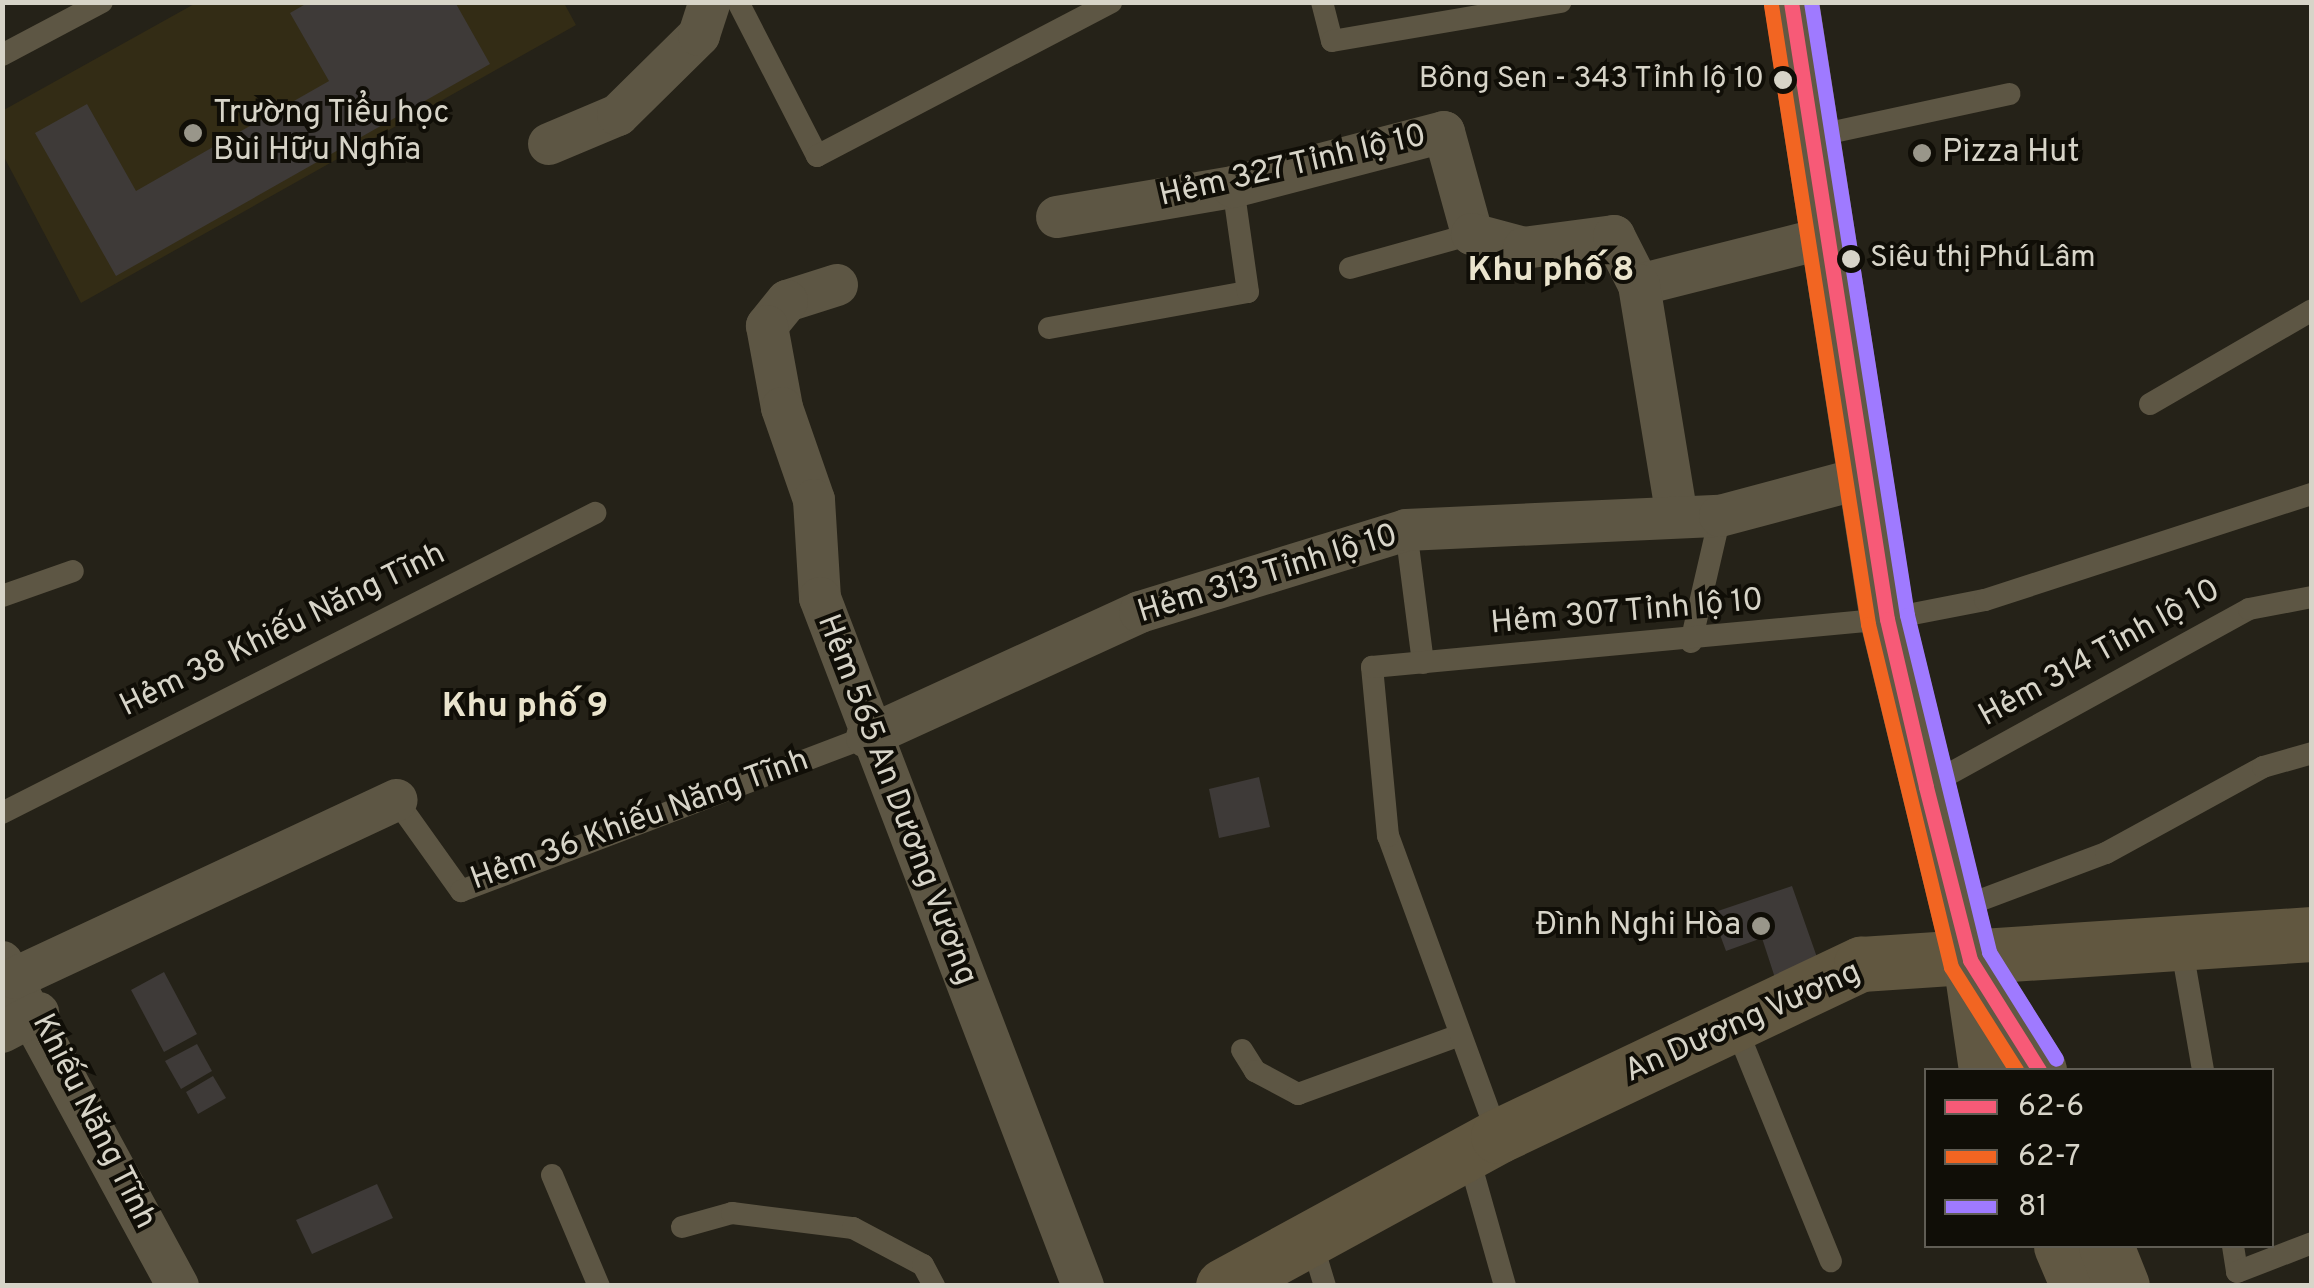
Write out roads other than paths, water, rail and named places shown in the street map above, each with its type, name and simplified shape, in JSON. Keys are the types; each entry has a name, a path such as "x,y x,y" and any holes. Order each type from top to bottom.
{"main road":[{"path":"1791,2 1834,236 1887,619 1964,935 1986,1068"},
{"name":"An Dương Vương","path":"1223,1286 1318,1263 1483,1146 1861,964 1964,935 2181,944 2312,934"},
{"path":"1964,935 2038,1068"},
{"path":"2062,1248 2078,1286"},
{"path":"2107,1248 2122,1286"}],"street":[{"path":"549,144 618,115 699,35 710,2"},
{"name":"Hẻm 327 Tỉnh lộ 10","path":"1058,217 1233,187 1444,132 1472,234"},
{"path":"1472,234 1524,248 1614,236 1639,285 1677,517"},
{"path":"1639,285 1834,236"},
{"name":"Hẻm 565 An Dương Vương","path":"837,285 786,300 767,326 782,408 814,500 820,598 867,737 1083,1286"},
{"name":"Hẻm 313 Tỉnh lộ 10","path":"867,737 1140,612 1406,530 1720,516 1869,476"},
{"name":"Hẻm 36 Khiếu Năng Tĩnh","path":"14,996 396,800"},
{"name":"Khiếu Năng Tĩnh","path":"14,996 178,1286"}],"lane":[{"path":"2,56 102,2"},
{"path":"738,2 817,156 1111,2"},
{"path":"1322,2 1332,41 1562,2"},
{"path":"1815,136 2010,94"},
{"path":"1049,328 1248,292 1233,187"},
{"path":"1350,268 1472,234"},
{"path":"2150,404 2312,310"},
{"name":"Hẻm 307 Tỉnh lộ 10","path":"1460,1035 1388,836 1372,668 1691,642 1887,619 1984,600 2312,494"},
{"name":"Hẻm 38 Khiếu Năng Tĩnh","path":"2,813 595,514"},
{"path":"1691,642 1720,516"},
{"path":"1406,530 1423,664"},
{"path":"2,596 73,571"},
{"name":"Hẻm 314 Tỉnh lộ 10","path":"1926,786 2249,609 2312,597"},
{"name":"Hẻm 36 Khiếu Năng Tĩnh","path":"396,800 460,891 867,737"},
{"path":"1964,935 2264,767 2312,753"},
{"path":"2181,944 2203,1068"},
{"path":"1735,1025 1831,1260"},
{"path":"1242,1050 1255,1071 1298,1094 1460,1035 1483,1146 1505,1286"},
{"path":"552,1175 599,1286"},
{"path":"682,1227 732,1213 852,1228 923,1265 934,1286"},
{"path":"2233,1248 2238,1272 2312,1243"}],"place":[{"name":"Bông Sen - 343 Tỉnh lộ 10","path":"1783,80"},
{"name":"Trường Tiểu học Bùi Hữu Nghĩa","path":"193,133"},
{"name":"Pizza Hut","path":"1922,153"},
{"name":"Siêu thị Phú Lâm","path":"1851,259"},
{"name":"Đình Nghi Hòa","path":"1761,926"}],"district":[{"name":"Khu phố 8","path":"1551,271"},
{"name":"Khu phố 9","path":"525,707"}]}
